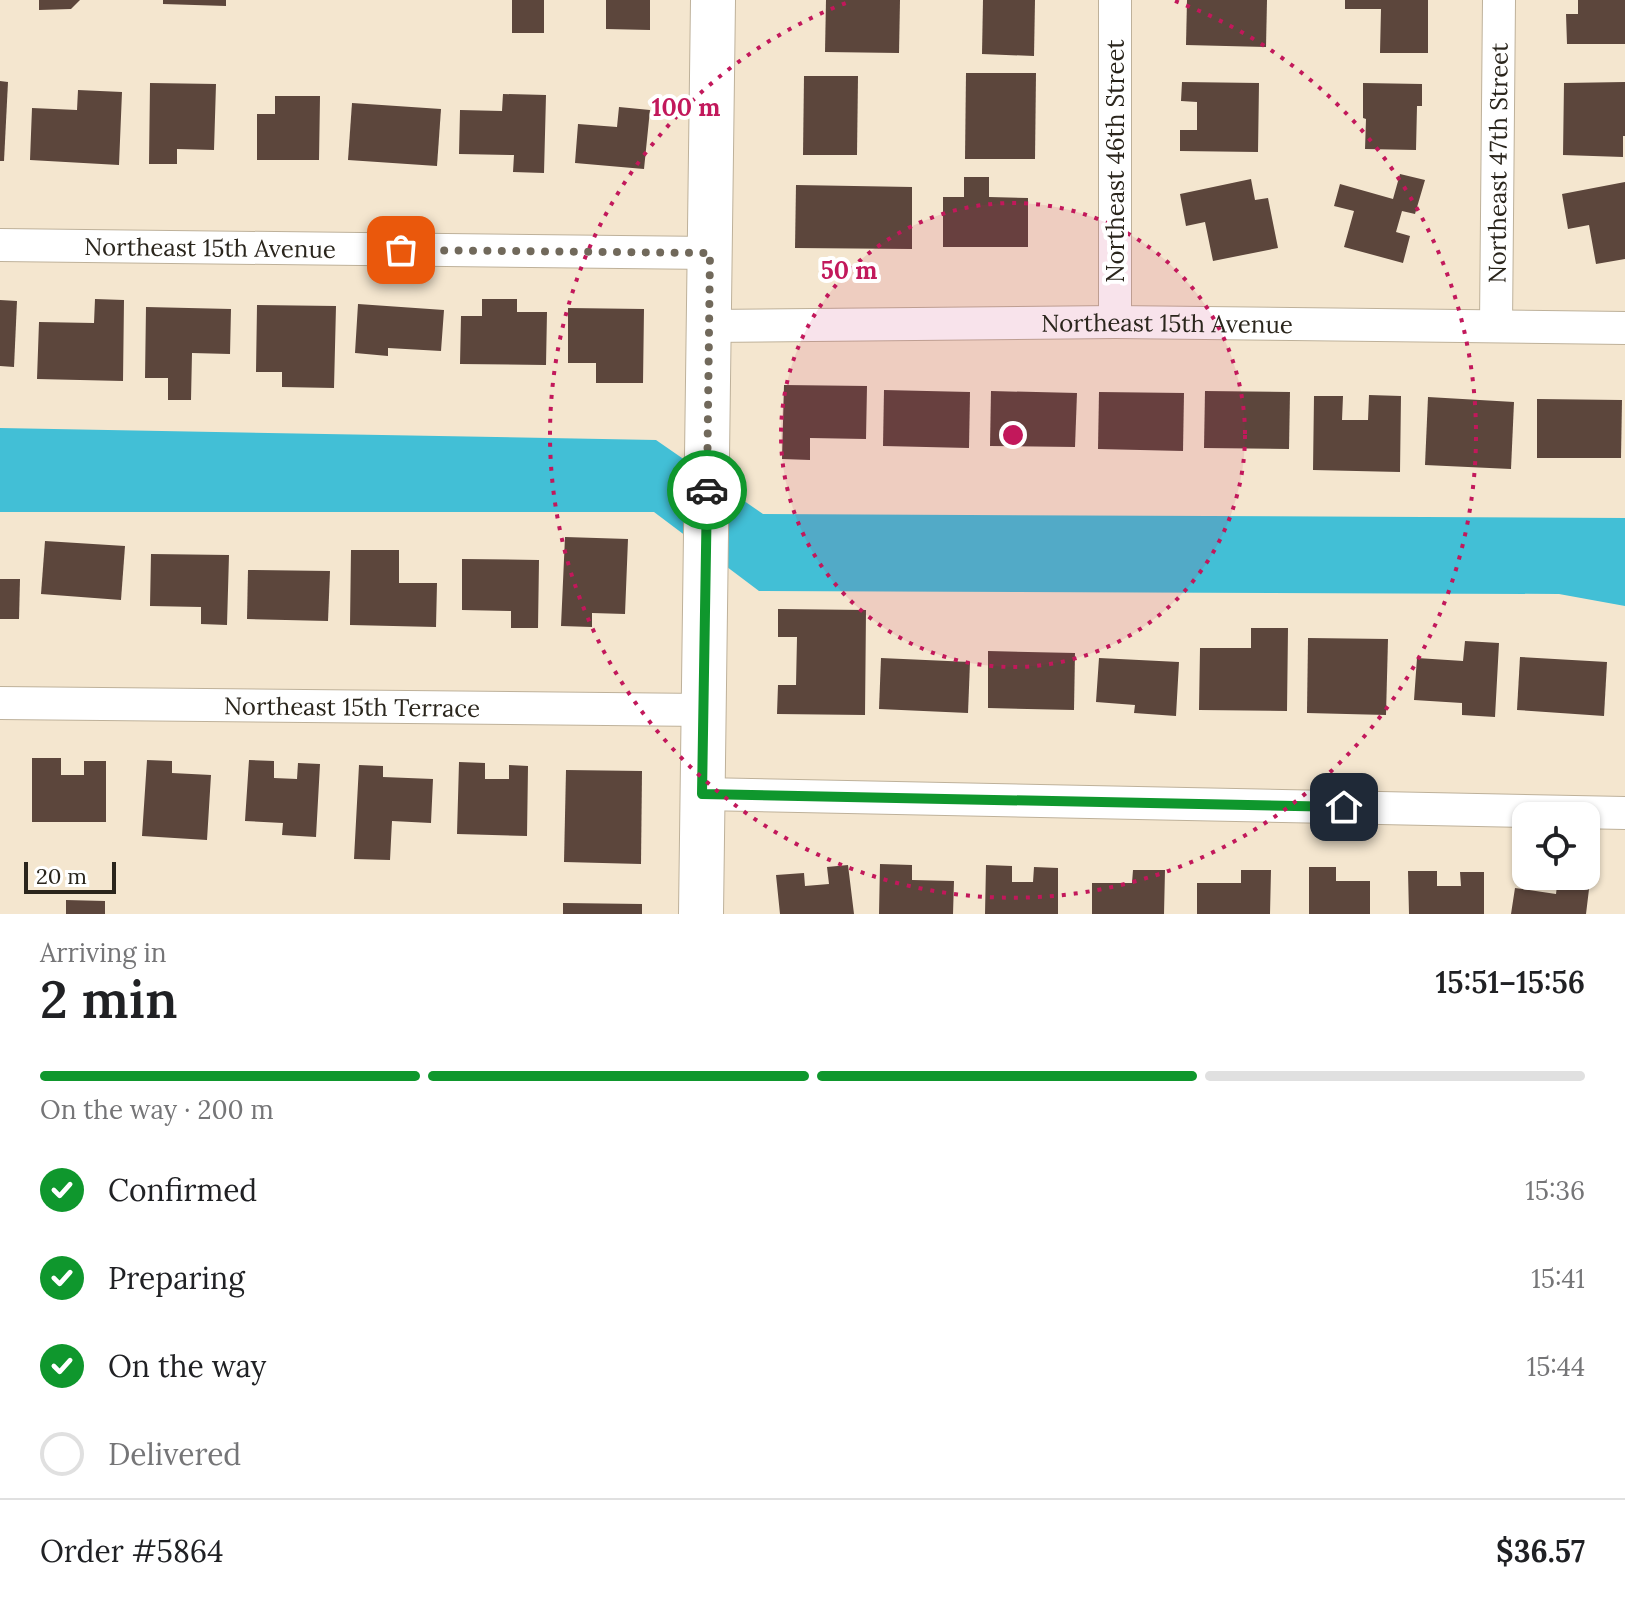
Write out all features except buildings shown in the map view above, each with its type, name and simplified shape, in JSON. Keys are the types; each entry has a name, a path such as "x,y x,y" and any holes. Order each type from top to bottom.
{"street":[{"path":"701,914 713,0"},
{"name":"Northeast 46th Street","path":"1115,0 1115,322"},
{"name":"Northeast 47th Street","path":"1496,325 1499,0"},
{"name":"Northeast 15th Avenue","path":"0,245 710,253"},
{"name":"Northeast 15th Avenue","path":"709,326 1115,322 1625,328"},
{"name":"Northeast 15th Terrace","path":"0,703 704,710"},
{"path":"702,794 1625,813"}],"water":[{"path":"0,428 656,440 763,514 1625,518 1625,606 1559,594 759,591 654,512 0,512"}],"way so far":[{"path":"401,250 710,253 707,490"}],"route":[{"path":"707,490 702,794 1344,807"}]}
